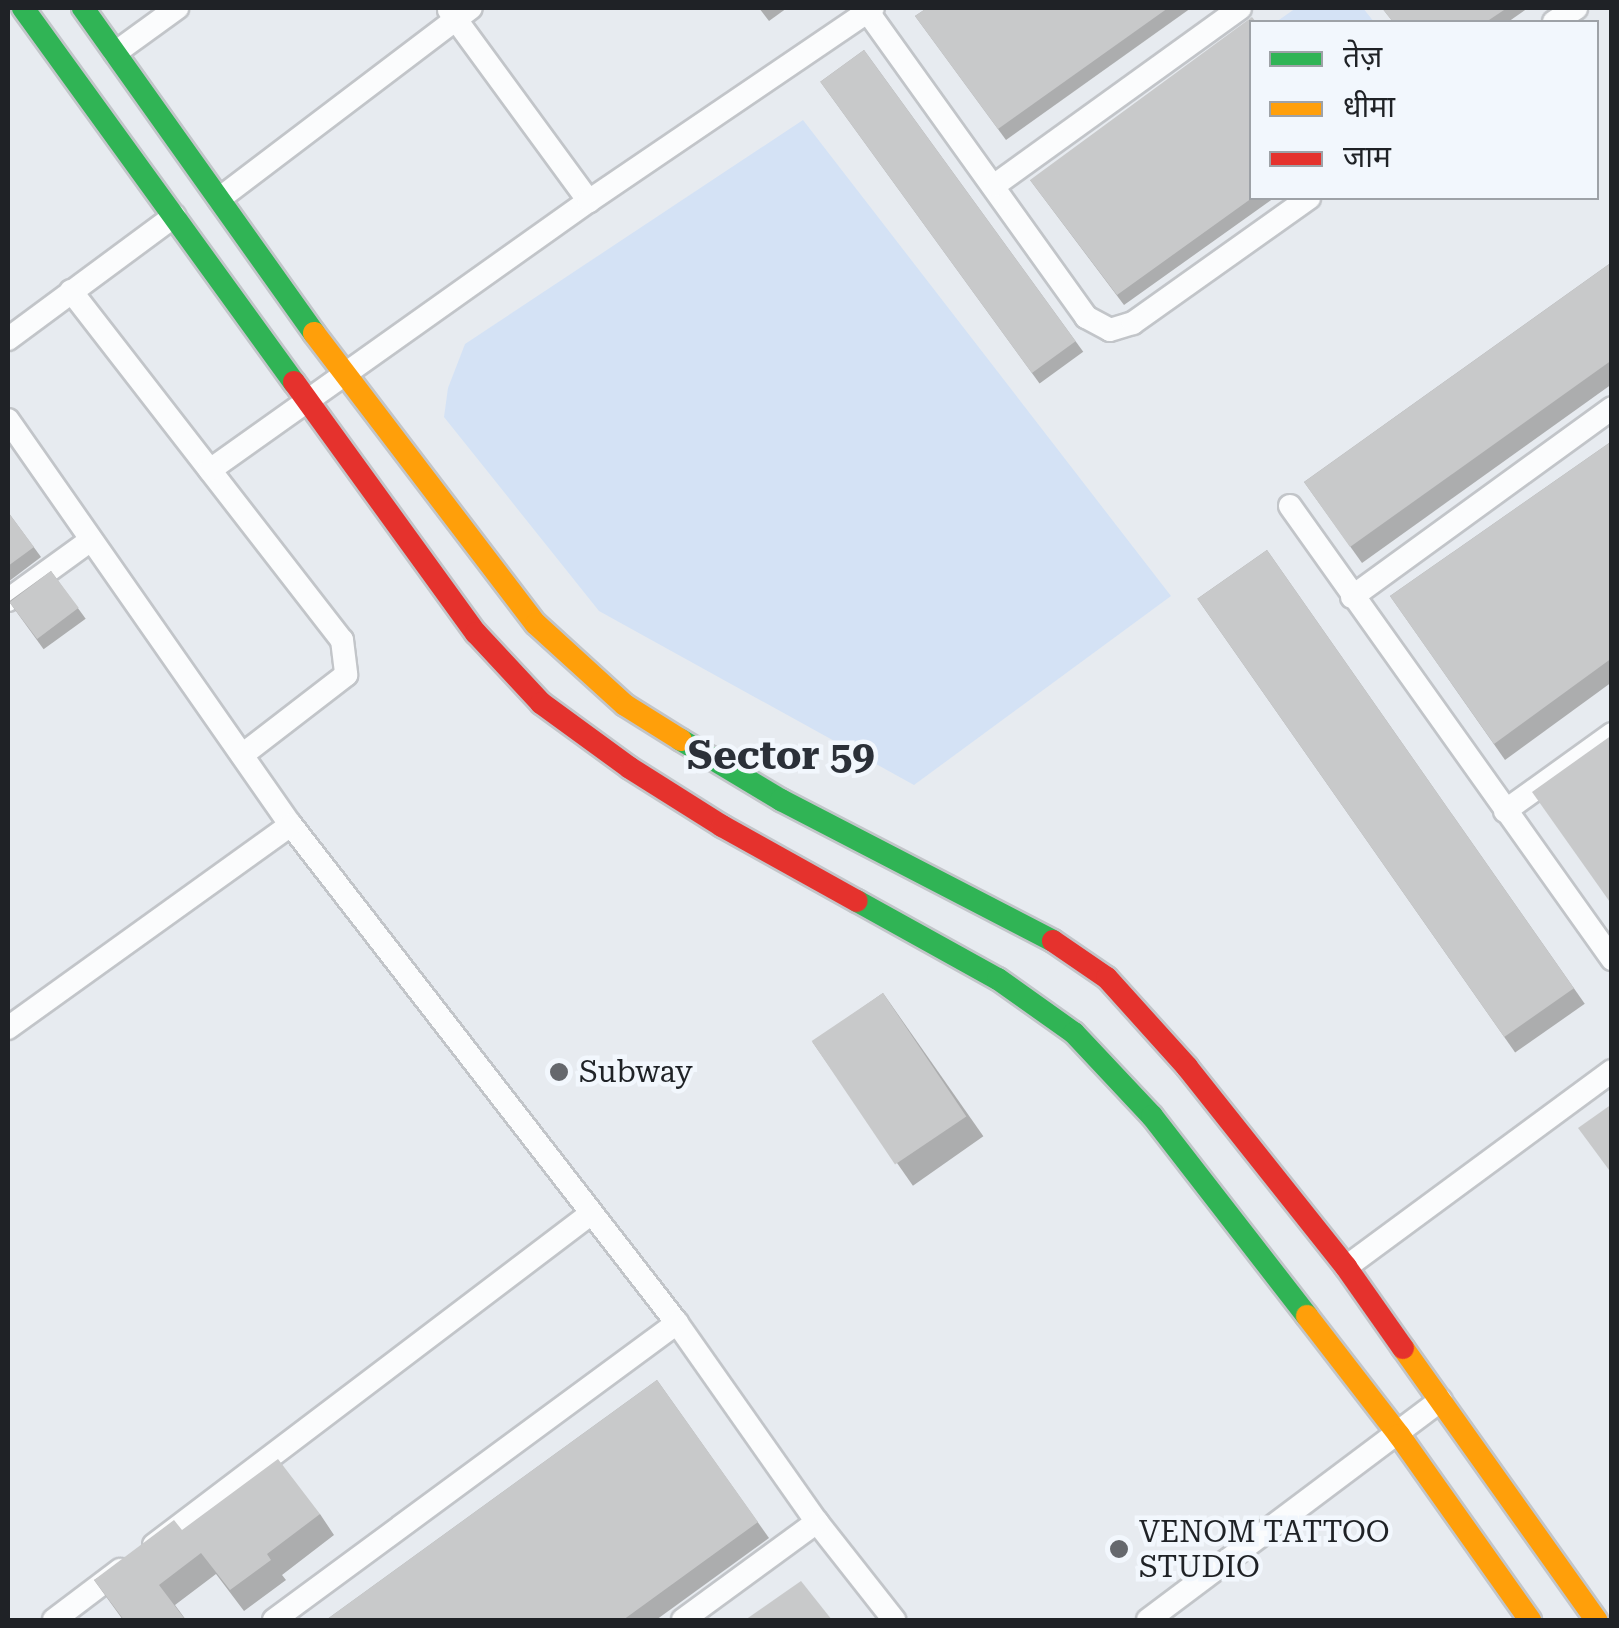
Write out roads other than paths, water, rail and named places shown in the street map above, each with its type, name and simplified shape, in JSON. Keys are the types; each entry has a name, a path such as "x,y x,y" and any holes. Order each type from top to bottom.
{"street":[{"path":"23,8 476,633 542,703 707,816 998,979 1074,1033 1152,1116 1399,1435 1530,1620"},
{"path":"83,8 344,374 536,624 625,705 781,800 1074,952 1107,978 1188,1067 1346,1267 1596,1620"},
{"path":"115,53 177,8"},
{"path":"996,185 1240,8"},
{"path":"210,470 868,9 996,185 1086,318 1110,330 1132,324 1306,200"},
{"path":"219,198 458,11 589,201"},
{"path":"8,339 174,216"},
{"path":"71,291 342,640 346,675 242,755"},
{"path":"1352,596 1612,408"},
{"path":"8,420 291,825 589,1215 677,1322 817,1522 894,1620"},
{"path":"1290,506 1612,959"},
{"path":"8,600 92,540"},
{"path":"1505,811 1612,734"},
{"path":"8,1028 291,825"},
{"path":"1346,1267 1612,1071"},
{"path":"54,1620 589,1215"},
{"path":"274,1620 677,1322"},
{"path":"1162,1616 1440,1400"},
{"path":"684,1620 817,1522"}],"place":[{"name":"Subway","path":"559,1072"},
{"name":"VENOM TATTOO STUDIO","path":"1119,1549"}],"district":[{"name":"Sector 59","path":"781,756"}]}
